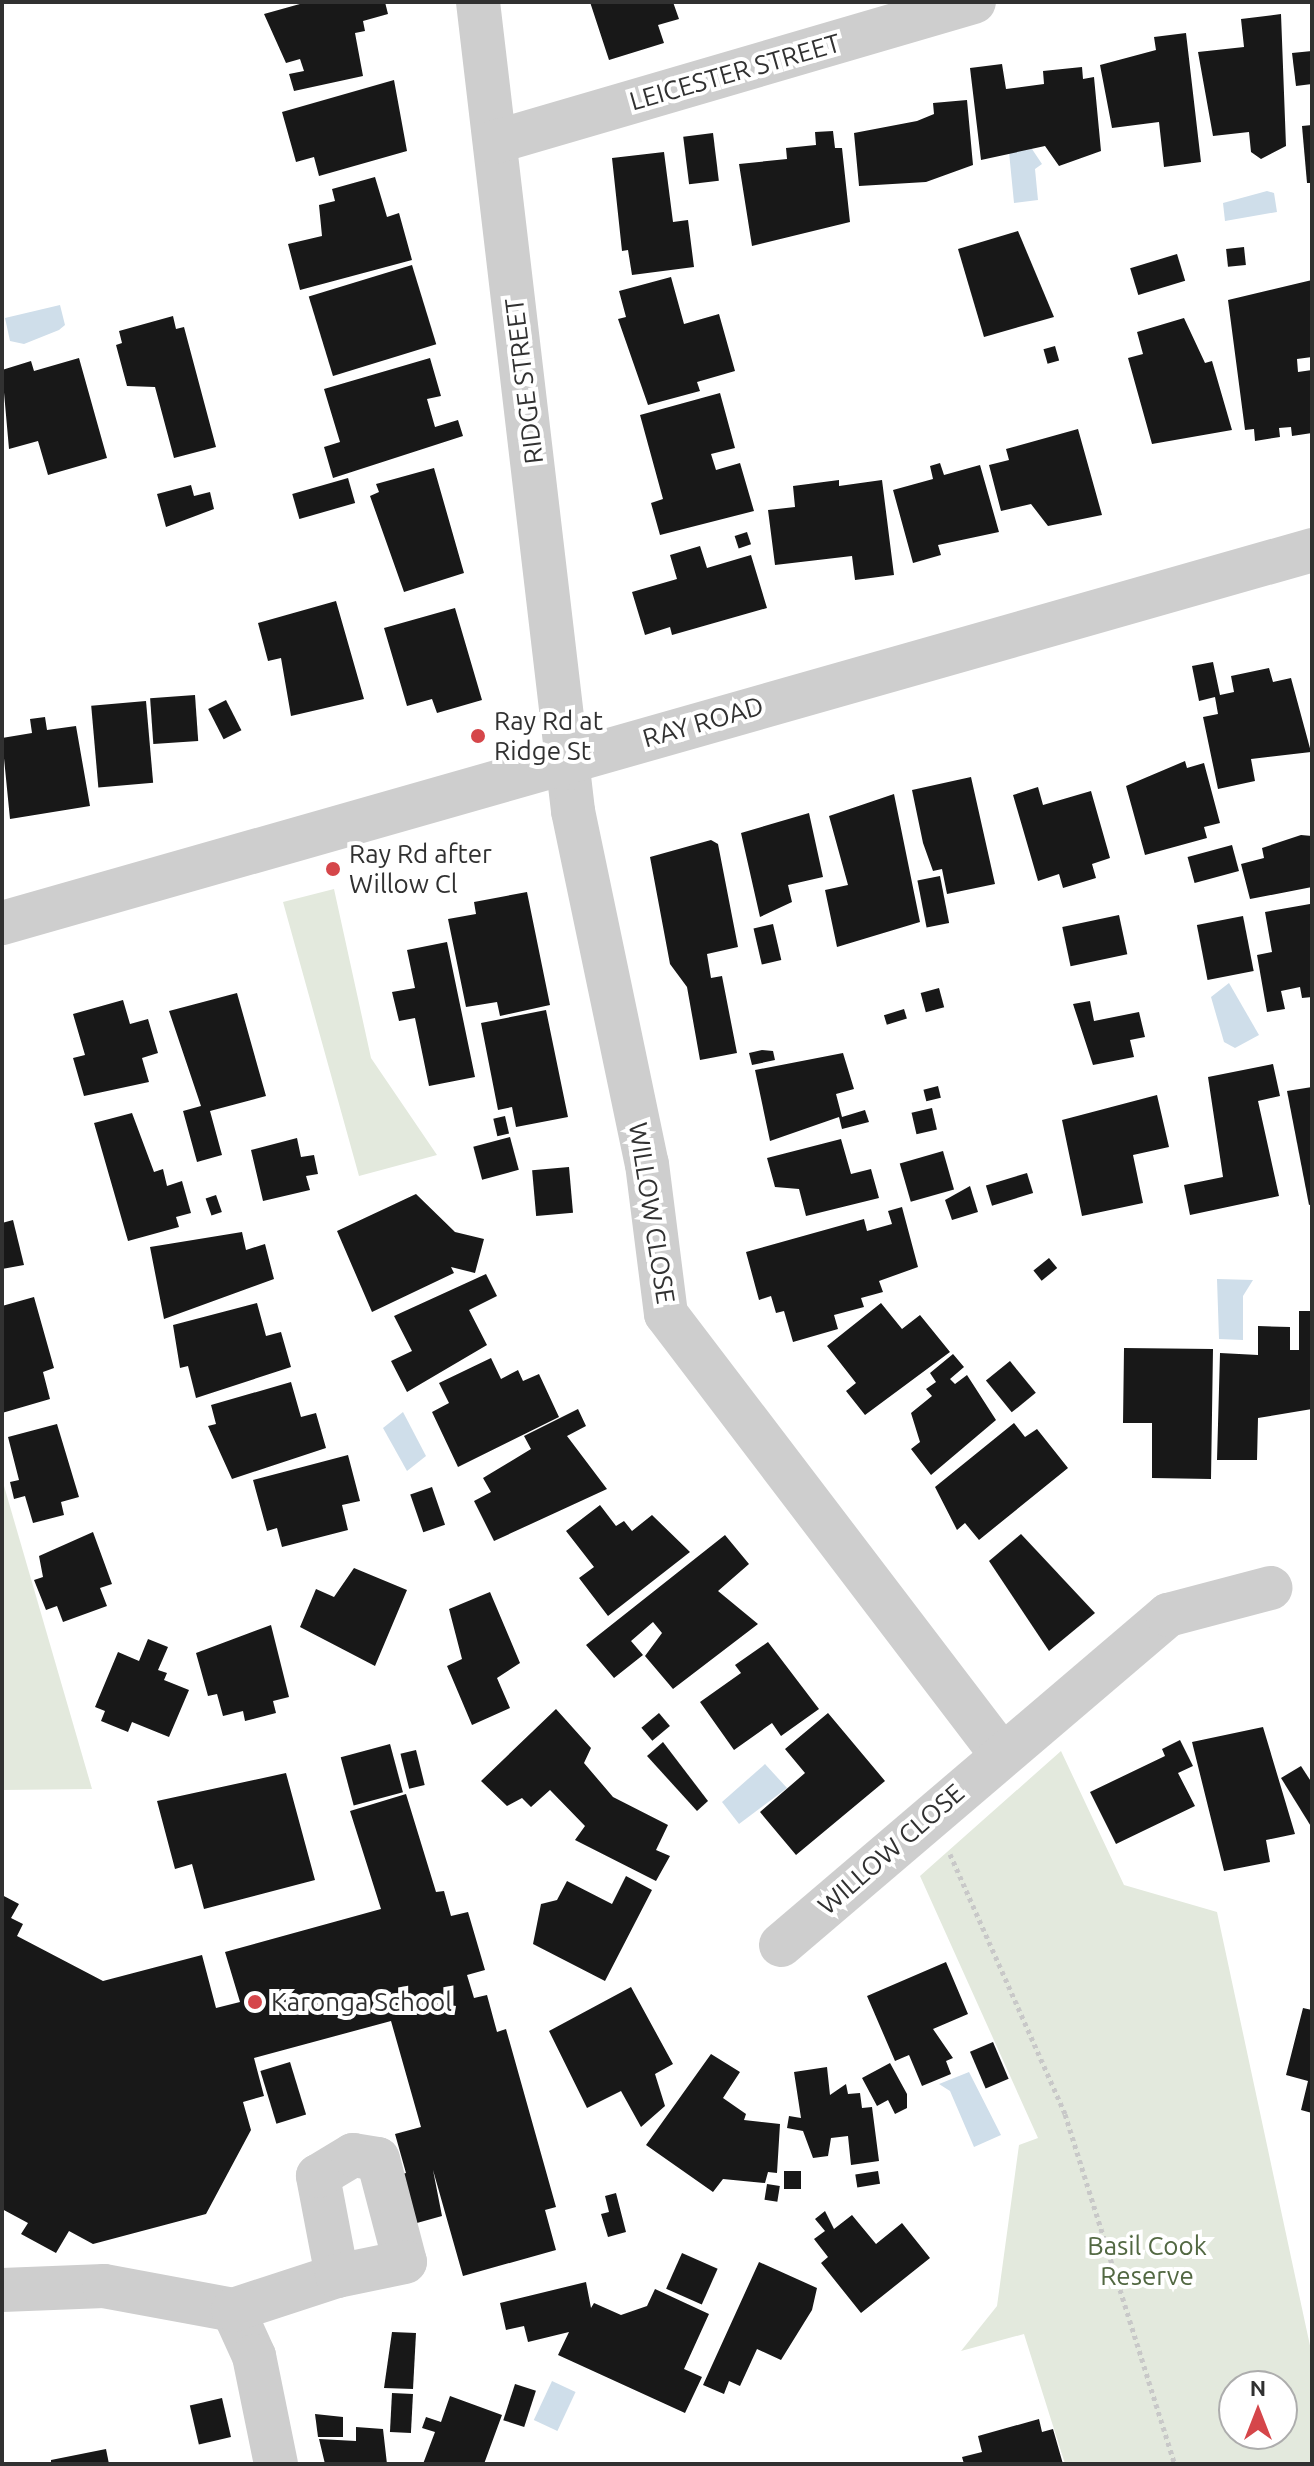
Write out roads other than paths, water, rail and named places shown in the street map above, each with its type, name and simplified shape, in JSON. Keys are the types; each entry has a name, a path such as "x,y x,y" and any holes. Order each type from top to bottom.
{"street":[{"name":"RIDGE STREET","path":"478,2 569,759"},
{"name":"LEICESTER STREET","path":"495,142 974,2"},
{"name":"RAY ROAD","path":"2,923 569,759 1312,550"},
{"name":"WILLOW CLOSE","path":"569,759 573,811 647,1164 666,1314 1001,1754"},
{"name":"WILLOW CLOSE","path":"781,1945 1001,1754 1168,1615 1270,1588"},
{"path":"2,2290 104,2286 233,2310 337,2276"},
{"path":"233,2310 254,2356 276,2464"}],"water":[{"path":"1032,149 1042,164 1035,169 1038,200 1014,203 1009,152"},
{"path":"1267,191 1274,193 1277,212 1225,221 1223,203"},
{"path":"60,305 65,325 59,330 24,344 10,341 5,318"},
{"path":"1229,983 1259,1035 1235,1048 1224,1042 1211,997"},
{"path":"1217,1279 1253,1280 1243,1296 1243,1340 1219,1339"},
{"path":"403,1412 426,1456 407,1471 383,1428"},
{"path":"765,1764 787,1788 739,1824 722,1802"},
{"path":"969,2072 1001,2135 974,2147 950,2091 939,2084"},
{"path":"552,2381 576,2392 557,2431 534,2420"}],"place":[{"name":"Ray Rd at Ridge St","path":"478,736"},
{"name":"Ray Rd after Willow Cl","path":"333,869"},
{"name":"Karonga School","path":"255,2002"}],"park label":[{"name":"Basil Cook Reserve","path":"1147,2261"}]}
